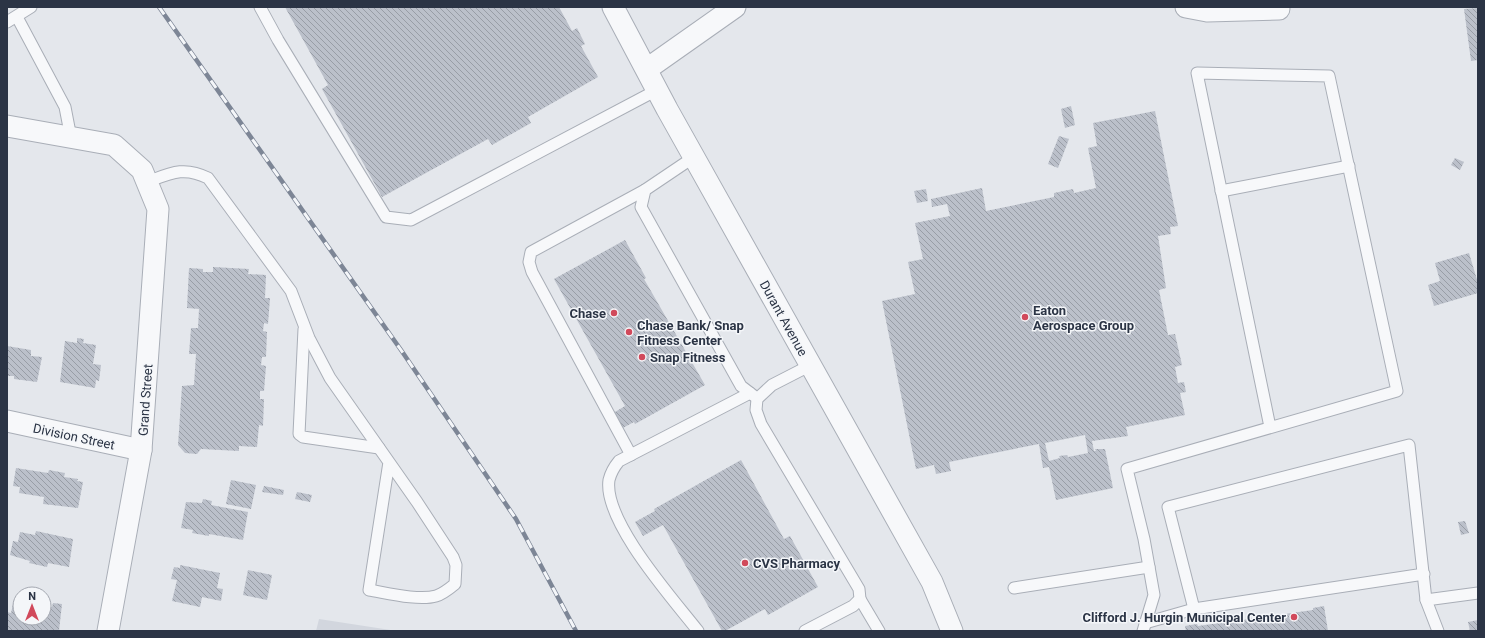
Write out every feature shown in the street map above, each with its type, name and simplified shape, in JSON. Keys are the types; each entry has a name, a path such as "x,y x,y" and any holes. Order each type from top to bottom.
{"street":[{"name":"Durant Avenue","path":"613,7 694,157 932,582 952,631"},
{"path":"647,69 735,7"},
{"path":"1186,7 1207,11 1279,9"},
{"path":"7,126 114,145 145,176"},
{"name":"Grand Street","path":"108,631 141,450 158,209 145,176"},
{"name":"Division Street","path":"7,421 141,450"}],"lane":[{"path":"31,7 12,20 65,108 71,138"},
{"path":"260,7 278,40 386,217 411,220 658,90"},
{"path":"1144,627 1154,595 1127,468 1270,427 1397,390 1329,76 1197,73 1270,427"},
{"path":"631,455 532,272 529,262 531,252 646,190 694,157"},
{"path":"1221,191 1348,166"},
{"path":"145,176 191,171 208,178 291,291 304,326 330,378 389,462 445,542 456,565 455,584 444,593 422,597 369,590 389,462"},
{"path":"646,190 641,207 654,233 741,386 753,396 761,424 859,589 860,599 879,631"},
{"path":"304,326 299,434 303,437 379,448"},
{"path":"698,631 653,575 622,526 611,501 609,481 613,468 619,461 753,396 810,365"},
{"path":"1194,608 1168,507 1409,445 1426,600 1438,631"},
{"path":"1014,588 1149,567"},
{"path":"1144,627 1194,608 1424,574"},
{"path":"1426,600 1478,594"},
{"path":"805,631 853,606 860,599"}],"shaded area":[{"path":"319,619 397,631 316,631"}],"building":[{"path":"285,7 559,7 572,31 577,28 585,44 581,46 598,77 528,117 531,123 492,145 488,139 382,197 322,89 328,85"},
{"path":"1478,8 1478,60 1471,61 1464,9"},
{"path":"1071,106 1075,125 1065,128 1061,109"},
{"name":"Eaton Aerospace Group","path":"1155,111 1178,226 1170,227 1171,234 1158,236 1166,288 1159,290 1168,335 1175,334 1182,365 1175,367 1178,383 1184,382 1186,392 1180,393 1185,415 1126,427 1128,436 1092,441 1094,451 1096,451 1095,449 1105,449 1113,488 1056,500 1049,467 1043,468 1039,444 949,462 951,471 936,474 934,465 916,469 882,301 915,294 908,262 923,259 915,223 950,216 947,204 932,207 931,199 982,188 986,211 1054,197 1054,193 1073,189 1074,193 1096,188 1088,148 1097,146 1093,123","holes":["1085,435 1088,453 1068,457 1067,455 1059,456 1060,458 1049,461 1045,443"]},
{"path":"1059,136 1069,139 1058,168 1048,164"},
{"path":"1455,158 1464,162 1460,170 1451,165"},
{"path":"926,189 928,201 917,203 914,191"},
{"name":"Chase Bank/ Snap Fitness Center","path":"625,240 646,278 644,279 705,385 635,424 634,422 619,430 610,415 625,406 554,279"},
{"path":"1469,253 1478,283 1478,293 1434,306 1428,285 1440,281 1435,263"},
{"path":"213,267 249,269 248,274 266,275 265,298 270,298 268,324 264,323 263,331 267,332 266,357 262,357 261,365 266,366 264,391 260,391 260,399 264,399 263,426 259,425 257,447 239,446 239,451 201,449 197,454 185,453 178,445 182,386 194,385 196,354 189,354 191,328 198,328 199,309 187,308 189,268 203,269 203,272 213,272"},
{"path":"77,338 84,339 83,343 96,345 93,364 101,365 99,381 96,380 95,388 60,382 65,341 77,343"},
{"path":"7,346 31,350 31,356 42,357 37,382 14,379 14,376 7,376"},
{"name":"CVS Pharmacy","path":"741,460 784,539 790,536 818,587 768,615 765,609 725,631 722,631 663,525 643,536 635,522 655,511 654,509"},
{"path":"16,468 48,473 49,470 65,473 64,477 78,479 77,481 83,482 78,508 43,504 44,497 19,493 20,487 13,486"},
{"path":"231,480 256,485 251,509 226,504"},
{"path":"264,486 284,490 283,495 262,492"},
{"path":"297,492 312,495 310,502 295,499"},
{"path":"203,499 212,501 211,505 248,512 243,540 209,534 209,536 192,533 193,530 181,528 186,502 202,503"},
{"path":"1465,521 1469,533 1461,535 1458,522"},
{"path":"36,531 73,539 69,567 48,563 47,567 29,563 30,561 10,555 13,541 18,542 20,532 35,535"},
{"path":"180,565 220,573 217,588 223,589 221,601 202,597 200,607 172,601 177,580 171,579 174,567 180,568"},
{"path":"248,570 272,575 267,600 243,595"},
{"path":"53,603 62,604 59,631 8,631 7,612 11,613 12,609 12,626 52,626"},
{"name":"Clifford J. Hurgin Municipal Center","path":"1324,606 1328,631 1186,631 1185,626 1197,624 1198,626 1313,610 1313,608"},
{"path":"1478,620 1478,631 1470,631 1468,622"}],"railway":[{"path":"159,7 401,350 516,519 576,631"}],"place":[{"name":"Chase","path":"614,313"},
{"name":"Eaton Aerospace Group","path":"1025,317"},
{"name":"Chase Bank/ Snap Fitness Center","path":"629,332"},
{"name":"Snap Fitness","path":"642,357"},
{"name":"CVS Pharmacy","path":"745,563"},
{"name":"Clifford J. Hurgin Municipal Center","path":"1294,617"}]}
